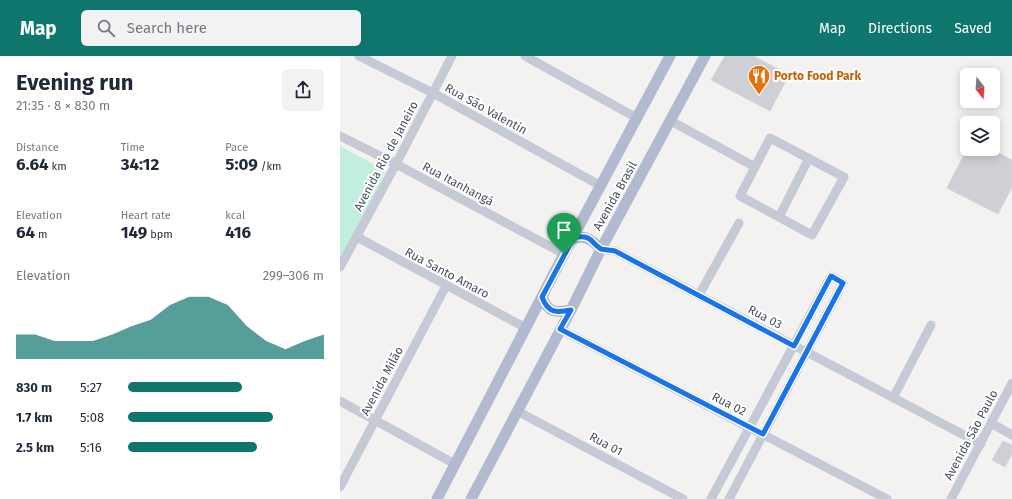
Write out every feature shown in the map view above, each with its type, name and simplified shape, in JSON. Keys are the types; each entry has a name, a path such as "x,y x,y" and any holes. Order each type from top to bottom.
{"main road":[{"name":"Avenida Brasil","path":"437,499 564,254 670,56"},
{"name":"Avenida Brasil","path":"475,498 517,410 571,310 601,249 671,122 705,56"},
{"path":"573,239 583,237 587,238 593,241 601,249"},
{"path":"542,297 544,303 551,310 561,312 571,310"}],"street":[{"name":"Rua São Valentin","path":"359,56 433,94 601,186"},
{"name":"Avenida Rio de Janeiro","path":"340,267 452,56"},
{"path":"525,56 637,118"},
{"path":"671,122 756,167"},
{"name":"Rua Itanhangá","path":"340,136 396,164 564,254"},
{"path":"770,138 809,158 844,177 812,235 740,196 770,138"},
{"path":"779,217 809,158"},
{"path":"698,295 738,223"},
{"name":"Rua Santo Amaro","path":"357,237 526,328"},
{"name":"Rua 03","path":"601,249 615,251 981,444"},
{"path":"712,499 831,276 843,283 728,499"},
{"name":"Avenida Milão","path":"340,487 446,286"},
{"path":"893,398 931,325"},
{"name":"Rua 02","path":"560,329 887,499"},
{"name":"Avenida São Paulo","path":"954,498 1012,383"},
{"path":"340,401 455,464"},
{"name":"Rua 01","path":"517,410 683,499"},
{"path":"991,423 1012,435"}],"green space":[{"path":"340,146 386,171 342,256 340,255"}],"building":[{"name":"Porto Food Park","path":"725,56 754,56 789,75 770,111 711,80"},
{"path":"1000,154 1012,160 1012,187 998,214 947,188 963,156 1000,156"},
{"path":"1003,441 1012,445 1012,454 1005,467 992,460"}],"place":[{"name":"Porto Food Park","path":"759,96"}],"route":[{"path":"577,237 587,238 593,241 601,249 615,251 794,346 831,276 843,283 763,434 560,329 571,310 554,312 547,307 542,297 564,254 573,239 577,237"}]}
